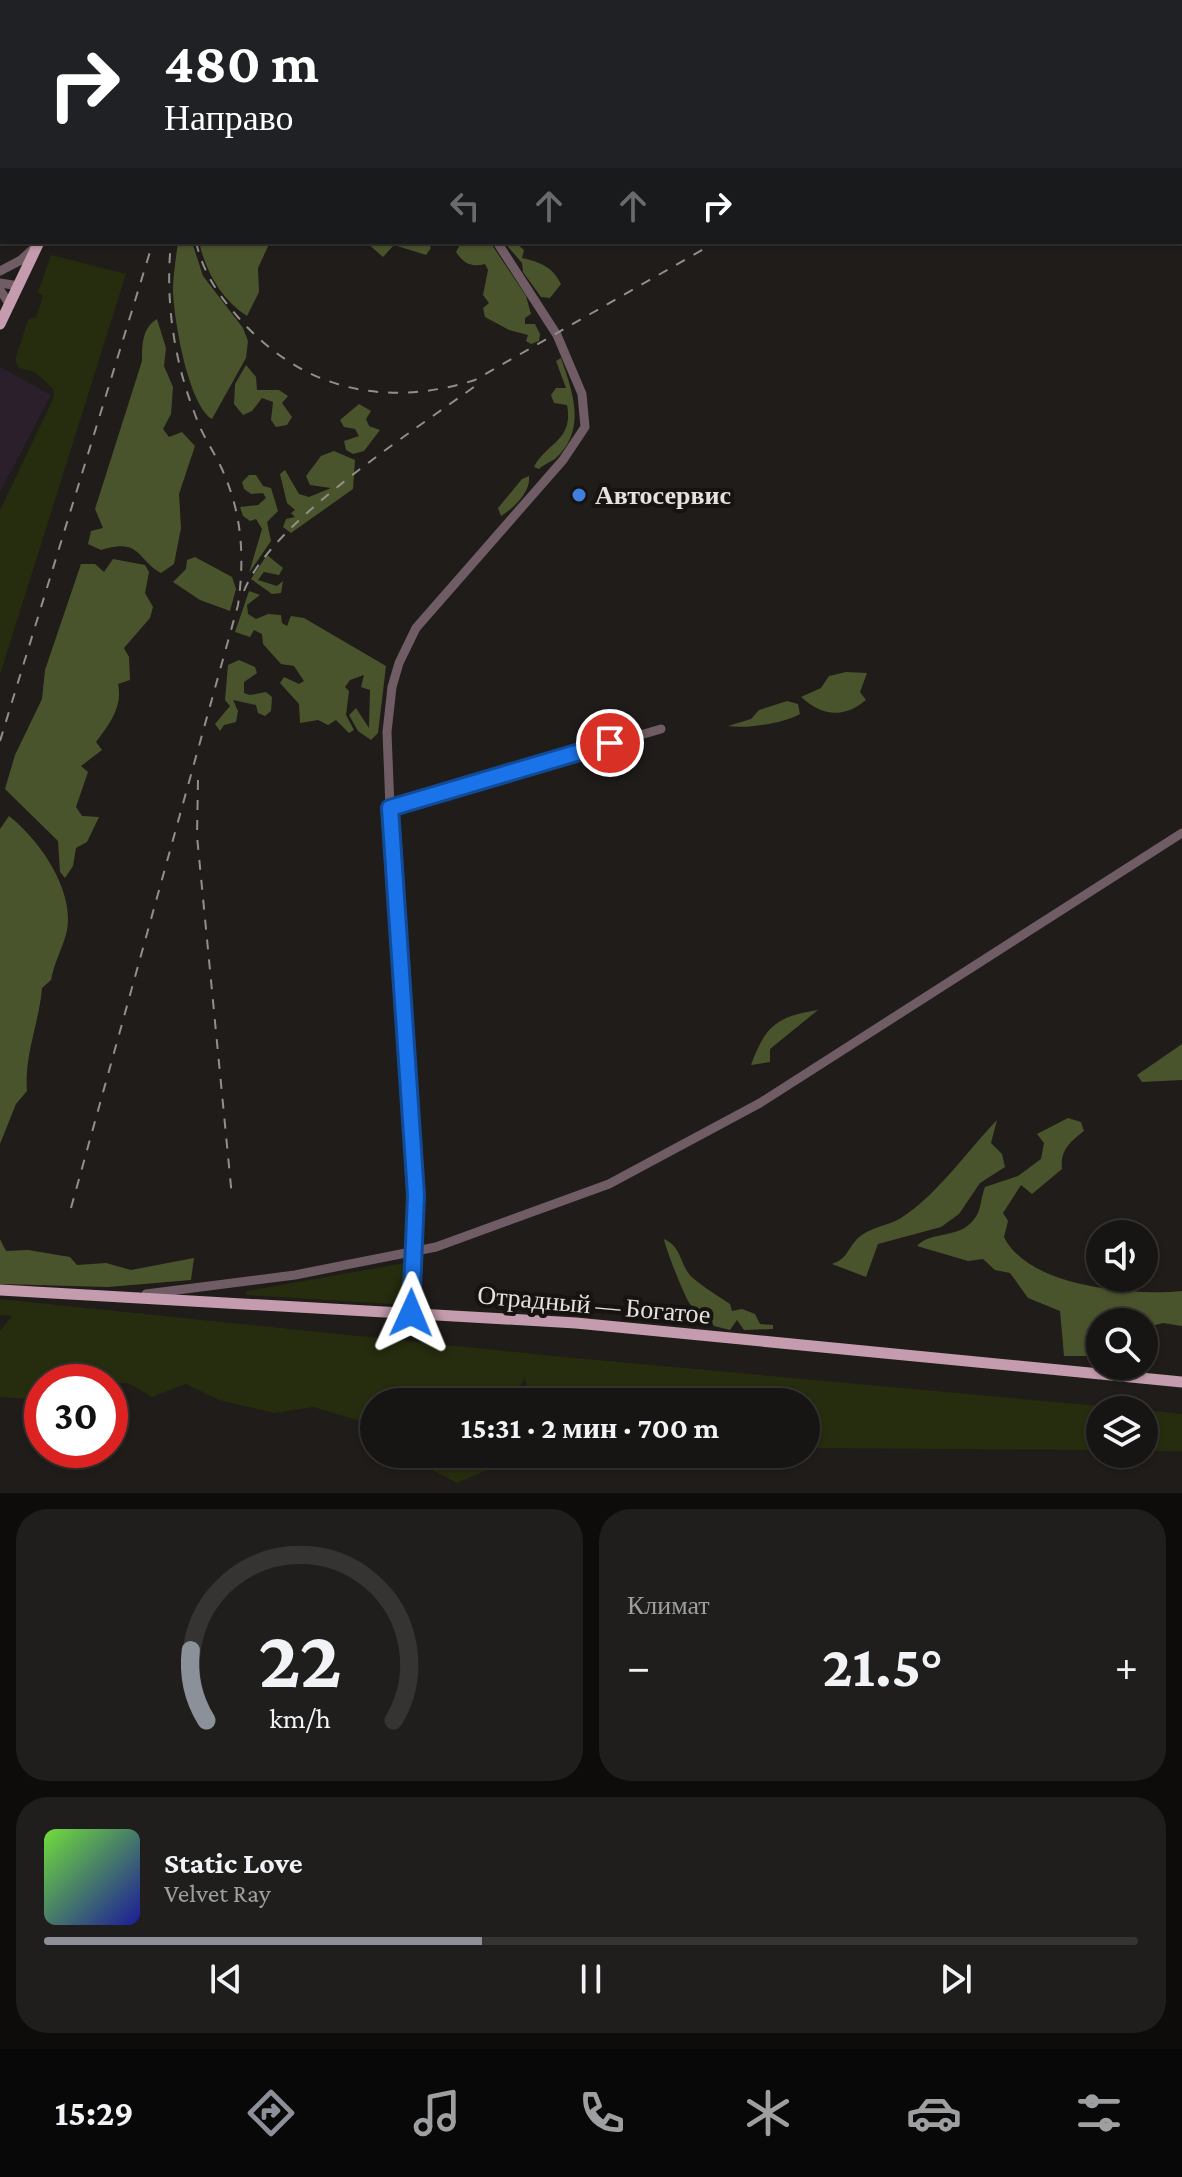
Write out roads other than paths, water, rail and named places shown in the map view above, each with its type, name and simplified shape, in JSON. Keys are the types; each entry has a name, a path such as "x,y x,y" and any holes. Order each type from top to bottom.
{"main road":[{"path":"0,324 38,244"},
{"name":"Отрадный — Богатое","path":"0,1290 576,1323 1182,1382"}],"street":[{"path":"0,271 21,260 37,244"},
{"path":"411,1313 418,1226 390,808 388,710 407,642 429,610 563,460 585,427 582,394 557,335 498,244"},
{"path":"0,283 19,286"},
{"path":"0,290 10,305"},
{"path":"390,808 661,729"},
{"path":"122,1296 295,1275 415,1252 481,1233 596,1189 716,1129 1182,833"}],"railway":[{"path":"0,741 152,244"},
{"path":"71,1208 238,605 240,587 240,534 234,501 221,467 198,424 177,353 170,309 171,244"},
{"path":"197,244 207,273 223,299 262,341 288,361 316,376 376,392 441,389 475,380 713,244"},
{"path":"244,591 259,564 313,507 478,384"},
{"path":"198,780 197,836 232,1197"}],"place":[{"name":"Автосервис","path":"579,495"}]}
